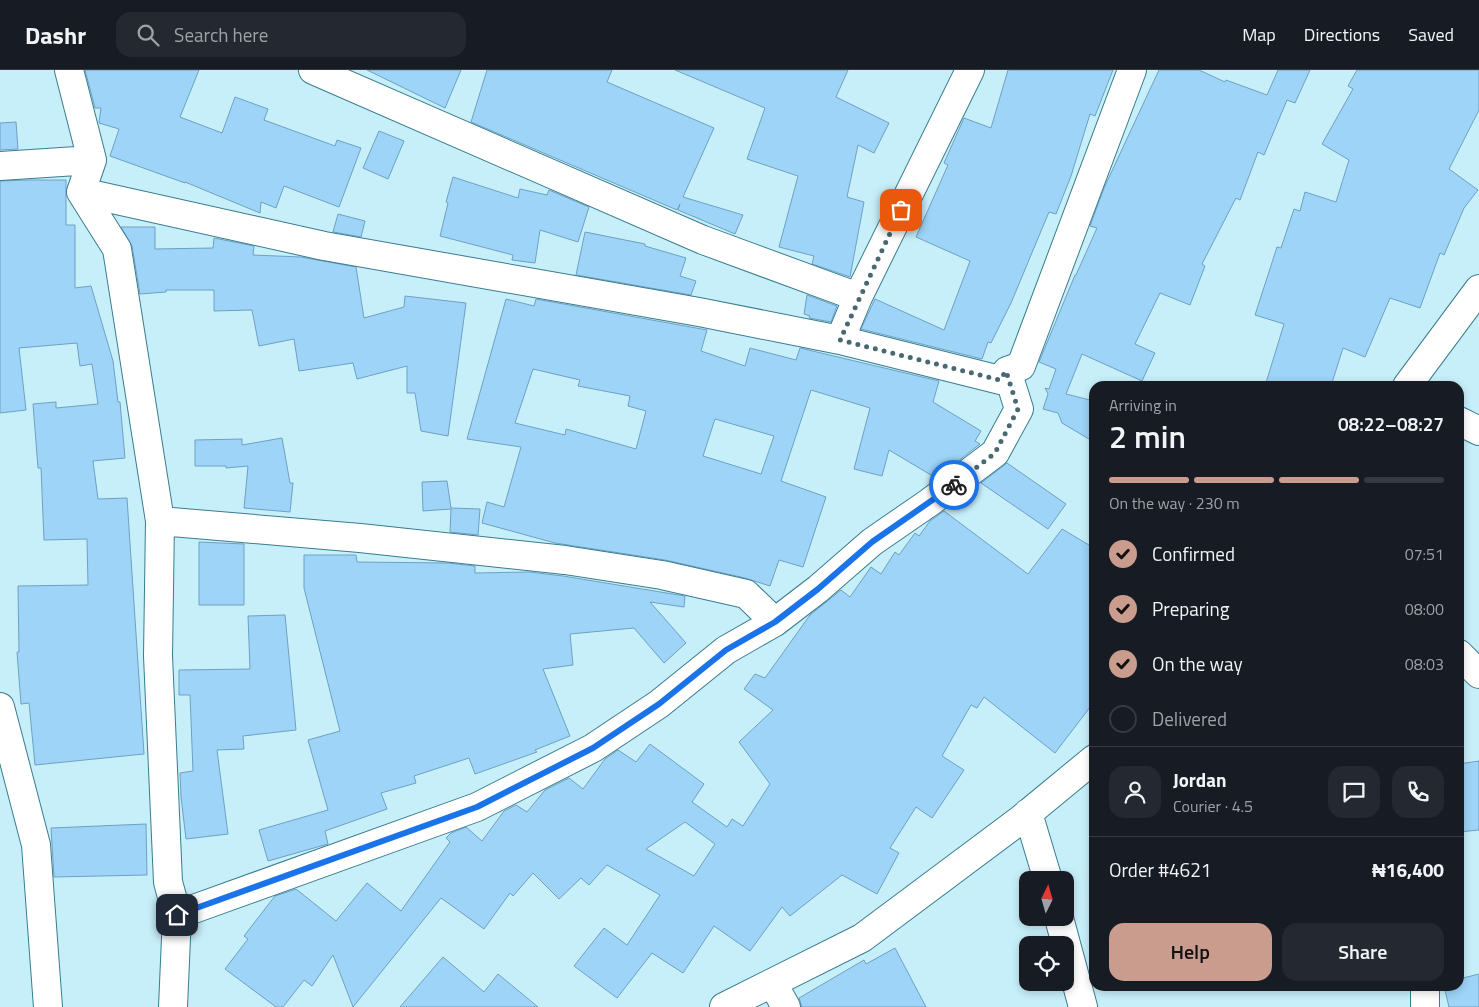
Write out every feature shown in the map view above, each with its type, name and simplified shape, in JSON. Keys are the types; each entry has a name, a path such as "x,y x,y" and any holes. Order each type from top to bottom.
{"street":[{"path":"69,70 92,160 81,192"},
{"path":"313,70 703,240 858,297"},
{"path":"840,340 858,297 970,70"},
{"path":"81,192 324,246 699,312 840,340 1000,380 1006,371 1021,366 1132,70"},
{"path":"0,166 92,160"},
{"path":"81,192 117,249 160,521 159,675 168,882 177,915 173,1007"},
{"path":"1411,381 1479,288"},
{"path":"177,915 477,807 593,748 659,704 726,650 775,622 818,589 872,542 930,502 995,453 1018,409 1006,371"},
{"path":"1464,423 1479,431"},
{"path":"160,521 360,538 565,560 652,574 746,594 775,622"},
{"path":"1464,659 1479,674"},
{"path":"0,707 36,845 48,1007"},
{"path":"724,1007 862,938 1028,813 1089,763"},
{"path":"1028,813 1045,871"},
{"path":"1062,926 1083,1007"},
{"path":"773,984 786,1007"},
{"path":"1425,1007 1426,991"}],"building":[{"path":"85,70 199,70 180,117 222,133 235,97 268,109 264,120 335,146 337,140 361,148 339,207 284,186 276,208 261,202 260,213 185,182 110,156 119,129 99,123 101,108 95,108"},
{"path":"367,70 461,70 445,108"},
{"path":"487,70 612,70 607,82 714,128 683,197 743,215 735,234 678,210 680,204 677,210 471,122"},
{"path":"675,70 848,70 836,97 889,123 874,153 858,145 847,197 864,202 850,277 812,264 814,256 779,247 798,176 747,159 765,108"},
{"path":"1008,70 1113,70 1095,116 1090,114 1071,176 1056,214 1049,212 1011,303 991,343 988,342 982,359 861,329 875,299 944,330 970,261 916,237 948,165 944,163 964,118 991,128"},
{"path":"1159,70 1199,70 1225,82 1226,80 1267,95 1278,70 1310,70 1295,103 1287,100 1264,155 1258,152 1240,200 1236,198 1202,264 1205,266 1190,305 1160,293 1135,344 1155,353 1142,381 1082,354 1066,394 1089,400 1089,439 1062,423 1058,413 1043,409 1048,394 1045,388 1049,389 1056,369 1039,362 1075,275 1097,228 1090,226 1104,188"},
{"path":"1357,70 1479,70 1479,110 1449,169 1478,190 1464,208 1444,255 1440,253 1420,308 1390,298 1365,357 1343,348 1333,381 1267,381 1284,324 1255,315 1277,247 1281,248 1294,209 1300,211 1305,192 1336,202 1349,160 1322,144 1353,89 1348,86"},
{"path":"16,122 18,149 0,150 0,123"},
{"path":"379,131 404,141 388,179 363,168"},
{"path":"453,177 518,198 520,189 547,195 549,190 589,207 578,242 540,230 535,263 512,260 513,255 440,236"},
{"path":"66,180 66,225 75,225 75,288 91,286 113,361 118,402 120,402 125,458 93,461 98,499 127,498 144,754 35,765 29,703 21,704 17,652 19,652 18,586 88,585 87,539 44,540 41,468 38,468 33,404 56,402 56,408 98,404 92,364 80,366 77,343 19,348 26,410 0,413 0,181"},
{"path":"338,214 365,221 361,237 333,232"},
{"path":"121,227 155,227 155,249 213,248 214,238 254,246 253,255 301,257 356,267 364,318 404,307 405,296 466,303 448,436 421,431 415,393 407,393 407,366 357,379 353,363 299,371 294,339 259,346 252,310 214,311 214,290 166,290 166,292 140,294 132,246"},
{"path":"585,232 645,244 645,246 686,258 680,276 696,281 691,295 576,275"},
{"path":"807,295 837,306 831,322 809,318 810,316 804,314"},
{"path":"506,299 534,306 536,299 707,330 701,351 745,366 750,348 796,360 800,348 939,381 933,402 981,431 975,441 980,444 936,478 889,450 882,476 854,469 870,408 811,390 781,481 826,497 803,567 779,560 770,586 745,578 665,560 555,543 482,523 487,502 504,507 521,447 467,439","holes":["533,369 580,380 578,386 630,396 628,406 646,411 636,449 566,429 565,435 515,423","715,419 774,436 761,474 703,456"]},
{"path":"282,438 290,483 293,483 290,512 244,508 248,466 226,468 226,466 195,466 195,440 242,439 242,445"},
{"path":"1007,463 1066,504 1048,529 981,483"},
{"path":"447,481 451,508 480,509 478,535 450,532 451,509 423,511 422,482"},
{"path":"944,511 1028,574 1062,529 1089,545 1089,709 1055,753 984,697 977,708 971,705 942,756 964,770 932,818 916,807 890,848 899,853 877,894 842,875 790,916 782,907 750,951 714,926 683,973 652,953 617,998 574,966 604,928 627,945 660,895 607,865 589,885 581,878 559,899 533,873 513,896 510,893 484,929 441,898 353,1007 333,955 312,986 304,980 283,1007 276,1007 225,969 248,939 244,936 275,896 296,889 336,921 367,883 401,911 450,842 446,838 451,833 466,827 482,841 504,811 516,805 527,812 545,790 569,778 583,789 605,759 618,750 636,762 650,744 704,784 692,802 727,827 732,819 743,826 770,784 739,742 773,710 744,689 755,674 765,678 810,615 841,590 850,597 871,567 881,574 895,552 899,555 915,533 919,536 930,521","holes":["685,822 715,844 694,876 646,849"]},
{"path":"199,542 244,544 244,605 199,605"},
{"path":"304,555 356,555 357,562 448,563 475,566 475,573 529,572 685,596 684,607 650,602 686,643 664,663 634,628 570,634 573,665 543,669 570,736 535,750 537,752 475,774 469,758 414,776 416,783 381,793 387,809 325,831 328,844 268,861 259,830 328,810 308,740 340,731 304,588"},
{"path":"285,615 296,730 243,736 244,749 217,750 228,834 186,839 180,773 193,771 190,695 179,695 179,670 250,669 248,616"},
{"path":"1479,761 1479,830 1464,832 1464,763"},
{"path":"146,824 147,875 54,877 51,828"},
{"path":"895,948 926,1007 802,1007 799,998 864,960 866,964"},
{"path":"443,957 484,992 498,974 538,1007 400,1007"},
{"path":"1479,974 1479,1007 1449,1007 1445,991 1464,991 1464,978"}],"way so far":[{"path":"901,210 858,297 840,340 1000,380 1006,371 1018,409 995,453 954,485"}],"route":[{"path":"177,915 477,807 593,748 659,704 726,650 775,622 818,589 872,542 954,485"}]}
